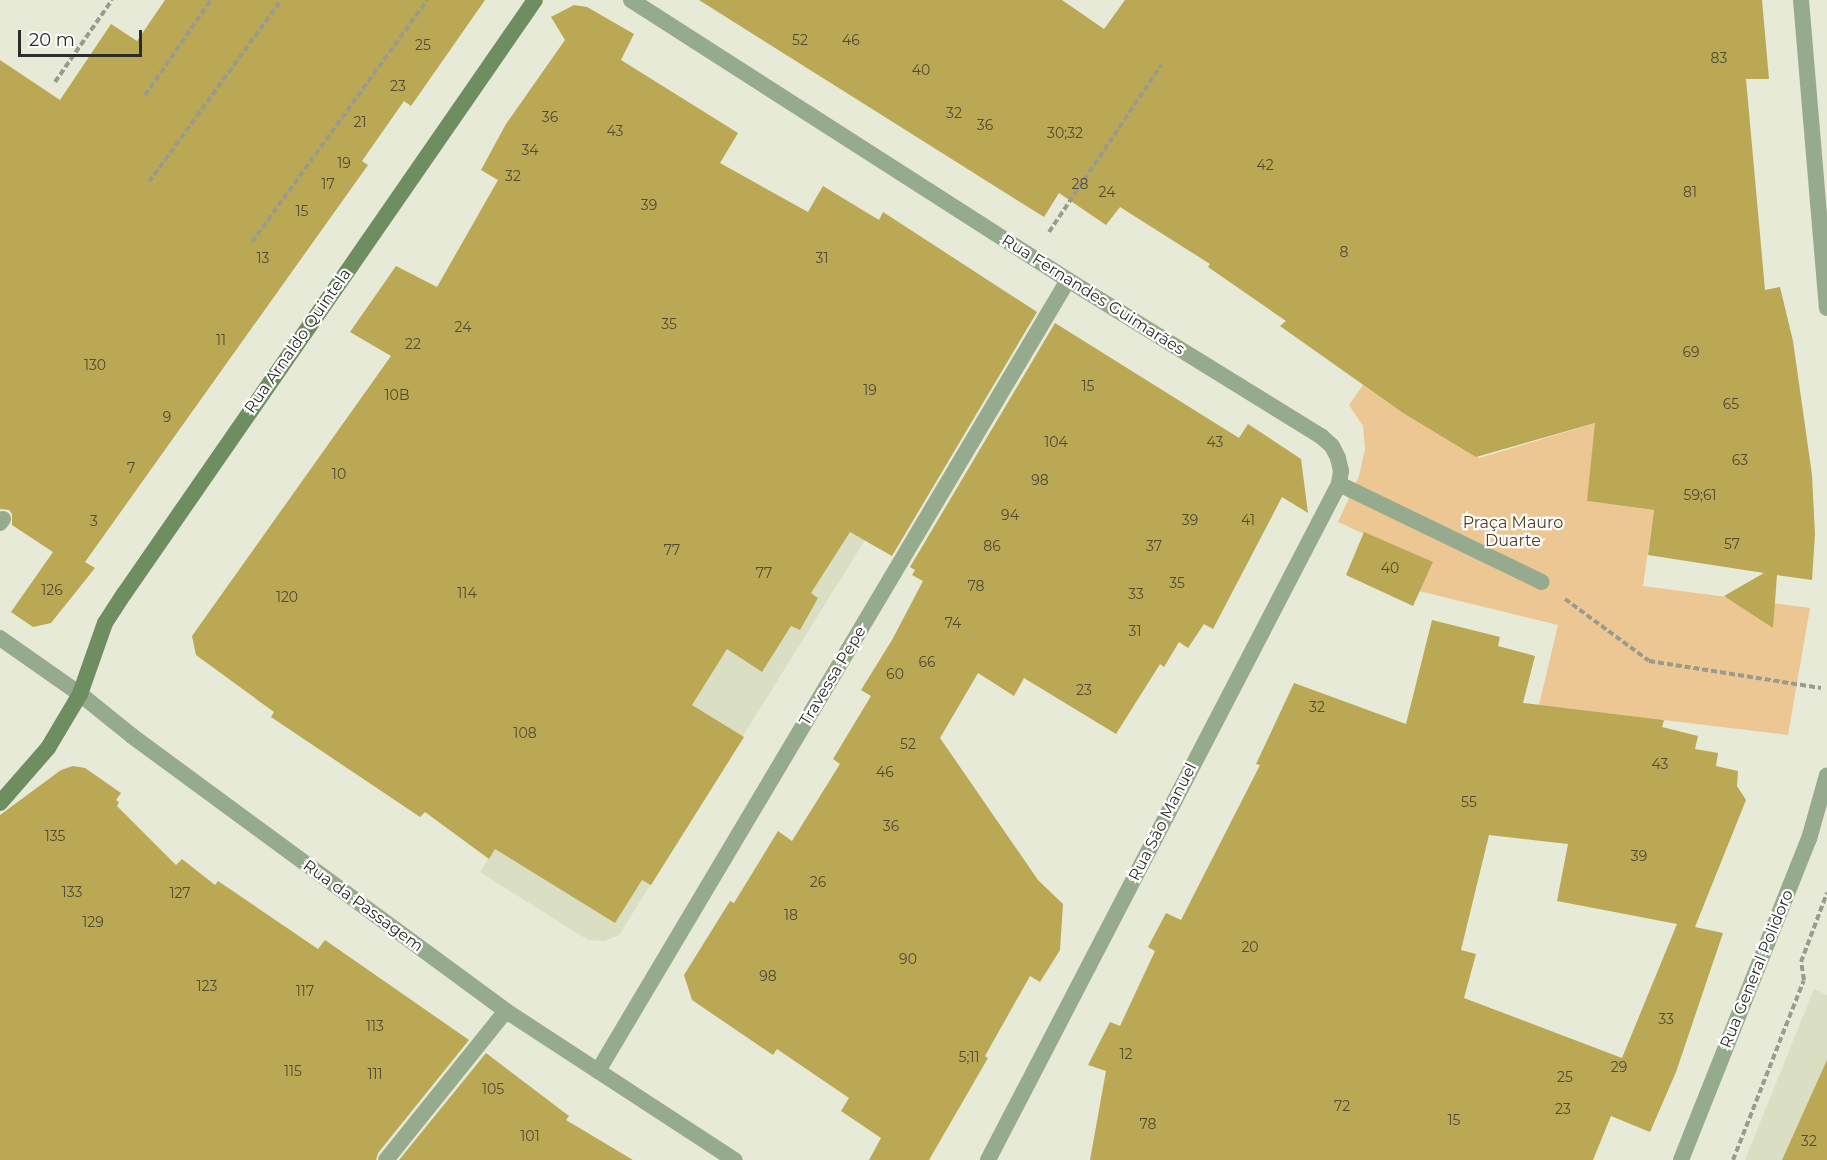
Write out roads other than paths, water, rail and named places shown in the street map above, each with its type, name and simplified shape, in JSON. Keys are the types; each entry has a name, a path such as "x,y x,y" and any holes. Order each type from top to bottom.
{"main road":[{"name":"Rua Arnaldo Quintela","path":"0,803 48,748 80,694 105,622 535,0"}],"street":[{"name":"Rua Fernandes Guimarães","path":"631,0 1031,257 1322,438 1332,446 1338,458 1341,471 1338,484"},
{"path":"1801,0 1827,308"},
{"name":"Travessa Pepe","path":"598,1071 1068,280"},
{"path":"1338,484 1542,582"},
{"name":"Rua São Manuel","path":"988,1160 1338,484"},
{"name":"Rua da Passagem","path":"0,638 80,694 132,735 506,1011 735,1160"},
{"name":"Rua General Polidoro","path":"1681,1160 1809,839 1827,775"},
{"path":"386,1160 506,1011"}],"park label":[{"name":"Praça Mauro Duarte","path":"1513,532"}]}
